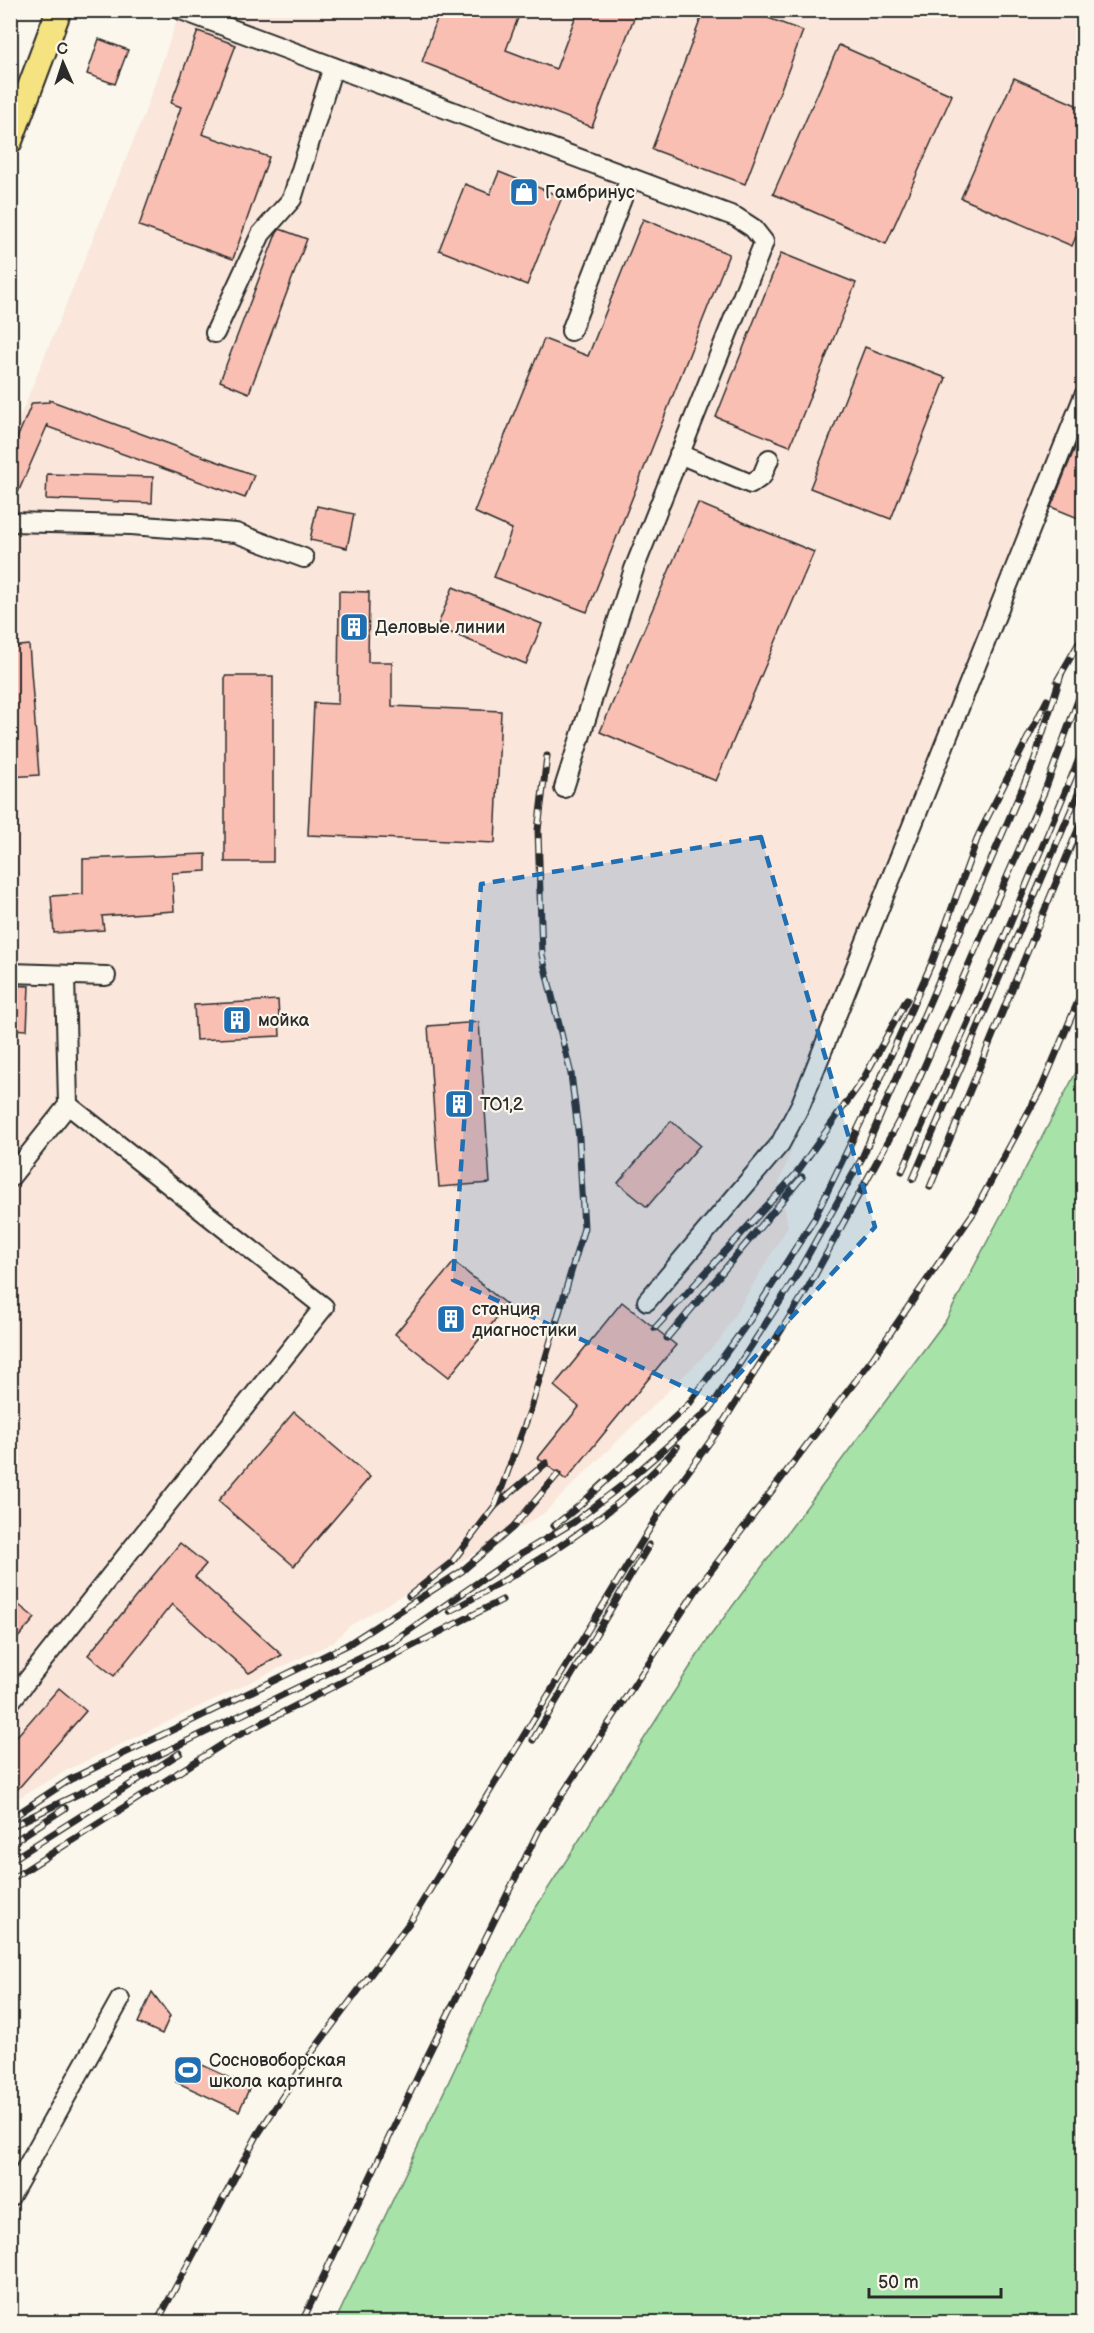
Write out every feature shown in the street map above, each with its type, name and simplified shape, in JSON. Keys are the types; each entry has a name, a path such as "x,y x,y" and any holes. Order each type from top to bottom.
{"main road":[{"path":"10,141 59,10"}],"street":[{"path":"181,10 736,217 753,228 764,242 634,569 564,788"},
{"path":"215,333 261,234 292,199 333,67"},
{"path":"571,331 630,178"},
{"path":"647,1301 780,1144 801,1104 1083,395"},
{"path":"679,454 751,484 762,476 769,459"},
{"path":"10,522 131,525 236,533 304,558"},
{"path":"10,973 106,976"},
{"path":"10,1178 68,1105 65,975"},
{"path":"10,1702 324,1307 68,1105"},
{"path":"10,2197 120,2000"}],"highlighted area":[{"path":"761,837 875,1227 714,1401 453,1280 481,884"}],"shaded area":[{"path":"180,11 1083,11 1083,399 779,1182 788,1226 719,1341 543,1514 349,1626 334,1642 67,1770 11,1802 11,438 142,120"}],"green space":[{"path":"1083,1059 1083,2322 335,2322 517,1937 708,1639 946,1320"}],"building":[{"path":"440,10 521,10 506,50 556,69 578,10 637,10 592,127 422,62"},
{"path":"704,10 747,10 803,31 745,184 652,149"},
{"path":"198,31 236,45 202,134 269,157 233,259 139,226 181,107 171,103"},
{"path":"99,39 128,50 115,84 87,74"},
{"path":"839,45 952,95 886,244 773,194"},
{"path":"1014,78 1083,108 1083,220 1072,246 961,198"},
{"path":"499,172 562,197 527,285 439,250 465,184 490,194"},
{"path":"643,219 729,254 587,612 494,577 512,529 474,512 544,339 588,356"},
{"path":"280,229 307,239 249,393 220,381 276,234"},
{"path":"781,253 856,283 790,446 716,417"},
{"path":"865,347 946,378 891,519 810,488"},
{"path":"49,400 254,475 245,498 48,427 48,424 10,511 10,455 32,403 49,402"},
{"path":"1083,428 1083,520 1051,507"},
{"path":"47,474 153,477 152,503 46,499"},
{"path":"698,503 814,552 716,781 600,732"},
{"path":"317,506 354,514 347,548 310,540"},
{"path":"453,587 542,624 526,664 437,627"},
{"path":"339,591 369,592 368,662 392,662 392,706 501,711 495,843 308,835 314,703 338,704"},
{"path":"29,645 39,775 10,777 10,647"},
{"path":"225,676 273,676 273,862 225,862"},
{"path":"206,854 206,871 172,873 174,911 102,916 104,930 54,933 51,896 83,894 83,859"},
{"path":"10,985 29,986 27,1030 10,1029"},
{"name":"мойка","path":"278,1000 280,1036 196,1040 194,1005"},
{"name":"ТО1,2","path":"479,1022 490,1183 439,1187 428,1026"},
{"path":"671,1121 700,1145 647,1207 618,1183"},
{"name":"станция диагностики","path":"454,1262 507,1305 449,1377 395,1334"},
{"path":"622,1302 676,1345 566,1480 538,1458 579,1407 554,1386"},
{"path":"294,1412 370,1477 294,1566 218,1501"},
{"path":"180,1543 206,1564 195,1577 282,1655 249,1673 172,1604 114,1676 88,1655"},
{"path":"10,1598 35,1618 10,1647"},
{"path":"59,1688 86,1711 10,1798 10,1744"},
{"path":"152,1992 170,2016 162,2034 138,2023"},
{"path":"187,2058 250,2087 239,2111 176,2082"}],"railway":[{"path":"1057,681 1084,634"},
{"path":"392,1642 509,1561 574,1522 625,1483 710,1409 794,1280 862,1158 1034,761 1061,675"},
{"path":"157,2322 258,2134 310,2055 412,1919 666,1502 717,1432 809,1286 907,1106 1045,790 1084,684"},
{"path":"554,1526 579,1506 689,1404 749,1321 813,1221 863,1118 933,960 979,834 1047,700"},
{"path":"902,1171 981,993 1084,747"},
{"path":"495,1506 530,1411 584,1228 579,1138 571,1074 542,955 538,830 547,756"},
{"path":"913,1179 1084,780"},
{"path":"930,1187 1084,815"},
{"path":"302,2322 427,2057 539,1830 697,1589 873,1358 974,1212 1042,1087 1084,987"},
{"path":"655,1328 795,1175 864,1078 907,999"},
{"path":"667,1338 802,1177"},
{"path":"450,1611 571,1539 653,1473 677,1447"},
{"path":"409,1596 452,1562 495,1506 546,1463"},
{"path":"10,1819 69,1780 347,1645 462,1571 513,1527 558,1474"},
{"path":"533,1740 649,1545"},
{"path":"10,1880 231,1739 502,1600"},
{"path":"10,1827 400,1638"},
{"path":"10,1861 180,1753"},
{"path":"10,1844 65,1808"}],"place":[{"name":"Гамбринус","path":"524,192"},
{"name":"Деловые линии","path":"354,627"},
{"name":"мойка","path":"237,1020"},
{"name":"ТО1,2","path":"459,1104"},
{"name":"станция диагностики","path":"451,1319"},
{"name":"Сосновоборская школа картинга","path":"188,2070"}]}
